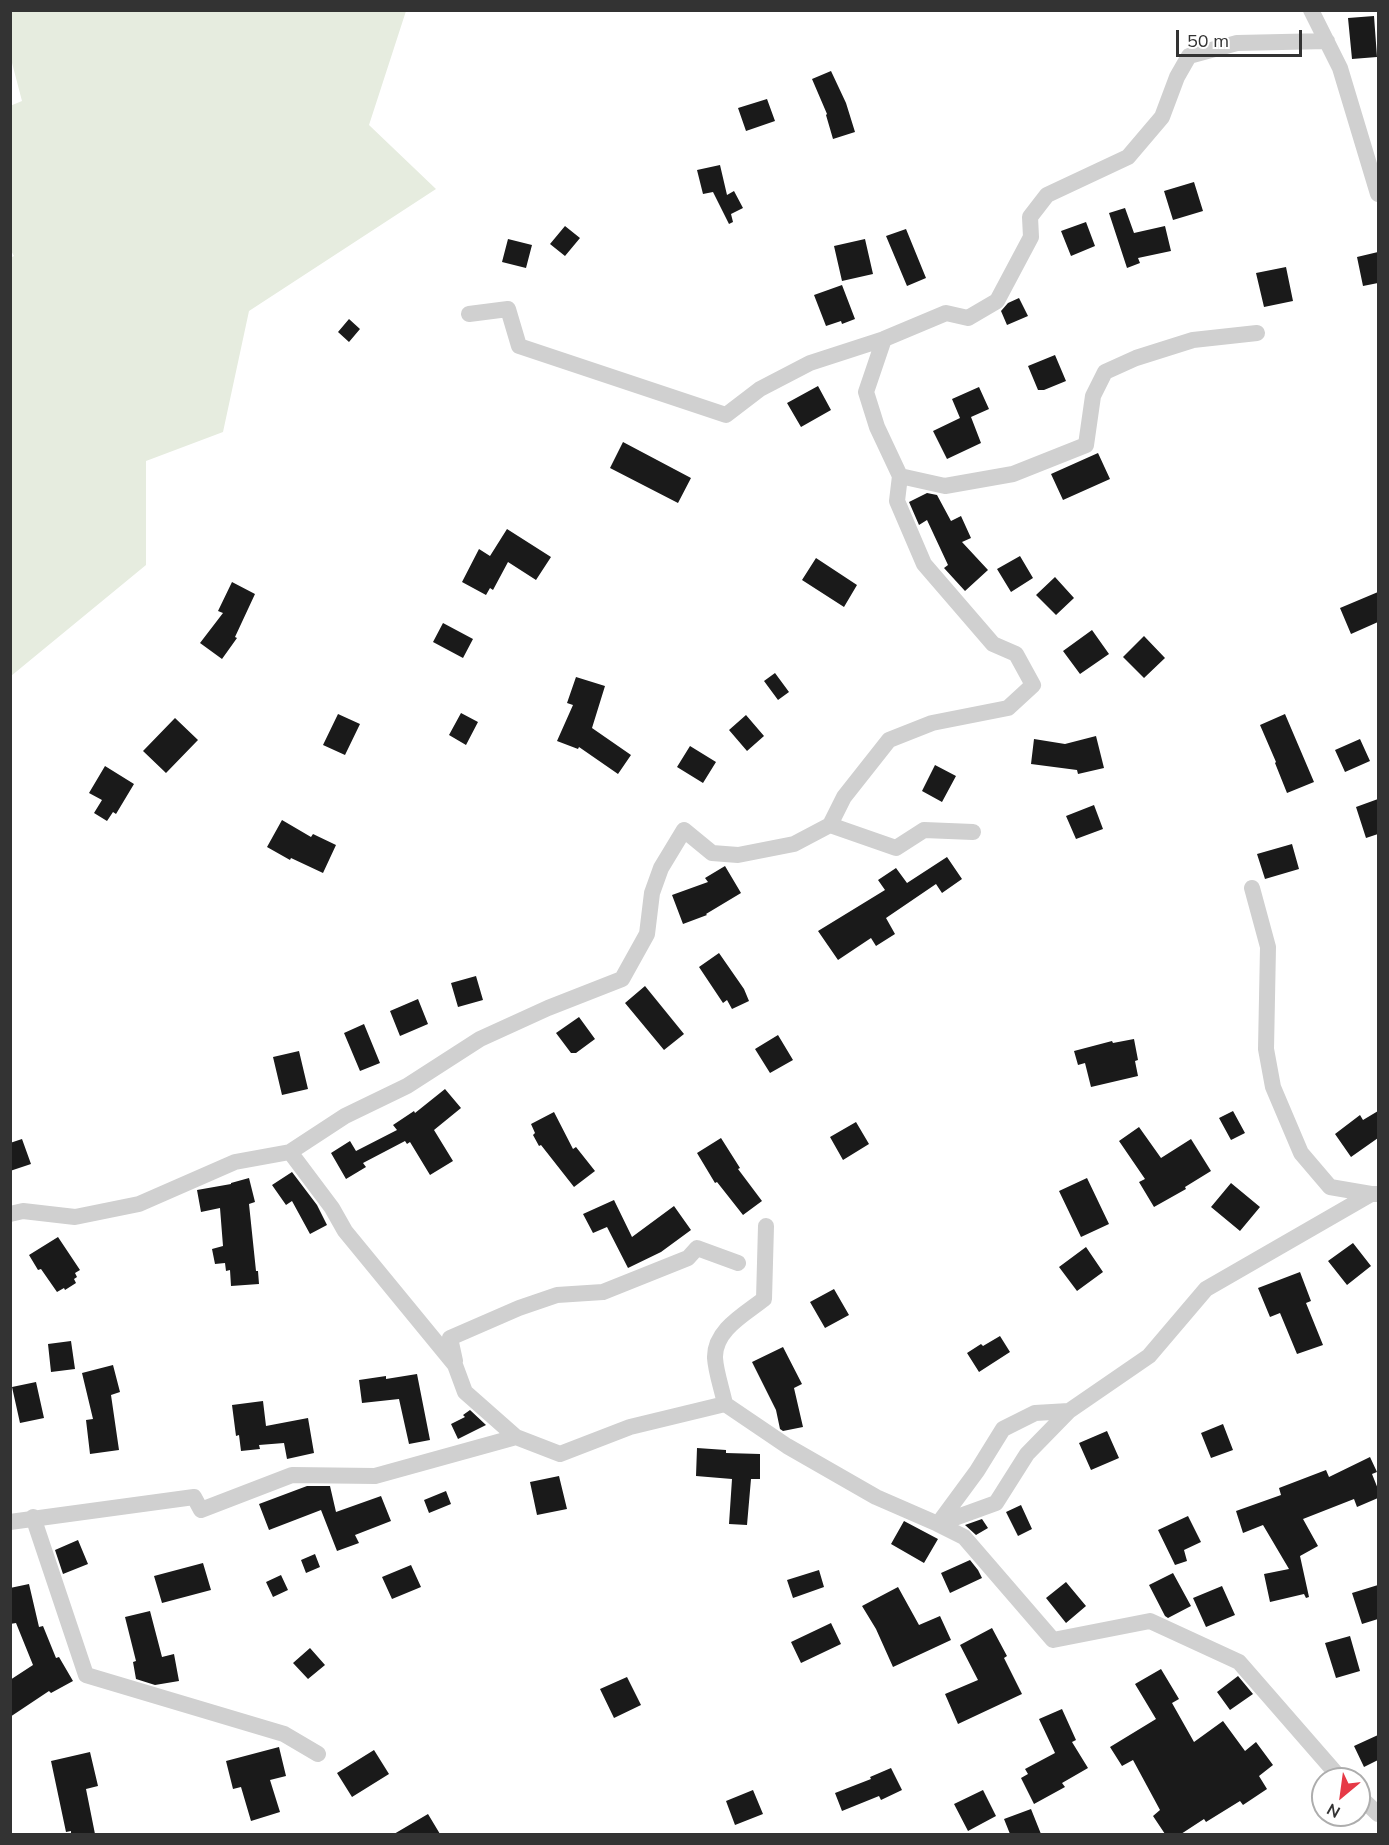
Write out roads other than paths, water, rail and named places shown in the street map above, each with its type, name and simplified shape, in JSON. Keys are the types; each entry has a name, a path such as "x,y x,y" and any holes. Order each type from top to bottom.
{"street":[{"path":"1311,10 1340,68 1378,194"},
{"path":"468,314 508,309 519,346 726,416 760,389 810,363 884,339 946,313 968,318 997,301 1031,237 1030,217 1047,195 1128,157 1162,117 1177,77 1189,56 1237,43 1327,41"},
{"path":"900,476 945,486 1013,474 1086,445 1093,396 1105,372 1136,358 1193,340 1257,333"},
{"path":"10,1215 23,1211 75,1216 139,1204 235,1162 290,1152 345,1116 407,1086 480,1039 548,1008 622,979 647,934 652,893 661,868 684,830 712,853 738,855 794,844 830,825 844,797 889,741 932,723 1008,708 1033,685 1016,654 993,644 924,564 897,501 900,476 877,427 866,392 884,339"},
{"path":"830,825 896,848 924,830 973,832"},
{"path":"1252,888 1268,946 1266,1049 1273,1087 1301,1153 1330,1187 1375,1194"},
{"path":"290,1152 332,1208 345,1231 455,1365"},
{"path":"938,1524 996,1503 1027,1454 1069,1411 1149,1356 1206,1289 1375,1194"},
{"path":"766,1226 764,1299 719,1337 715,1357 724,1404 787,1446 876,1497 964,1537 1053,1640 1150,1621 1239,1662 1331,1767"},
{"path":"724,1404 630,1427 560,1454 516,1437 465,1392 455,1365 450,1338 519,1308 557,1295 603,1292 688,1258 698,1248 738,1263"},
{"path":"938,1524 977,1471 1003,1429 1035,1413 1069,1411"},
{"path":"10,1522 33,1517 194,1497 201,1510 292,1475 375,1476 516,1437"},
{"path":"33,1517 86,1676 284,1734 318,1754"}]}
